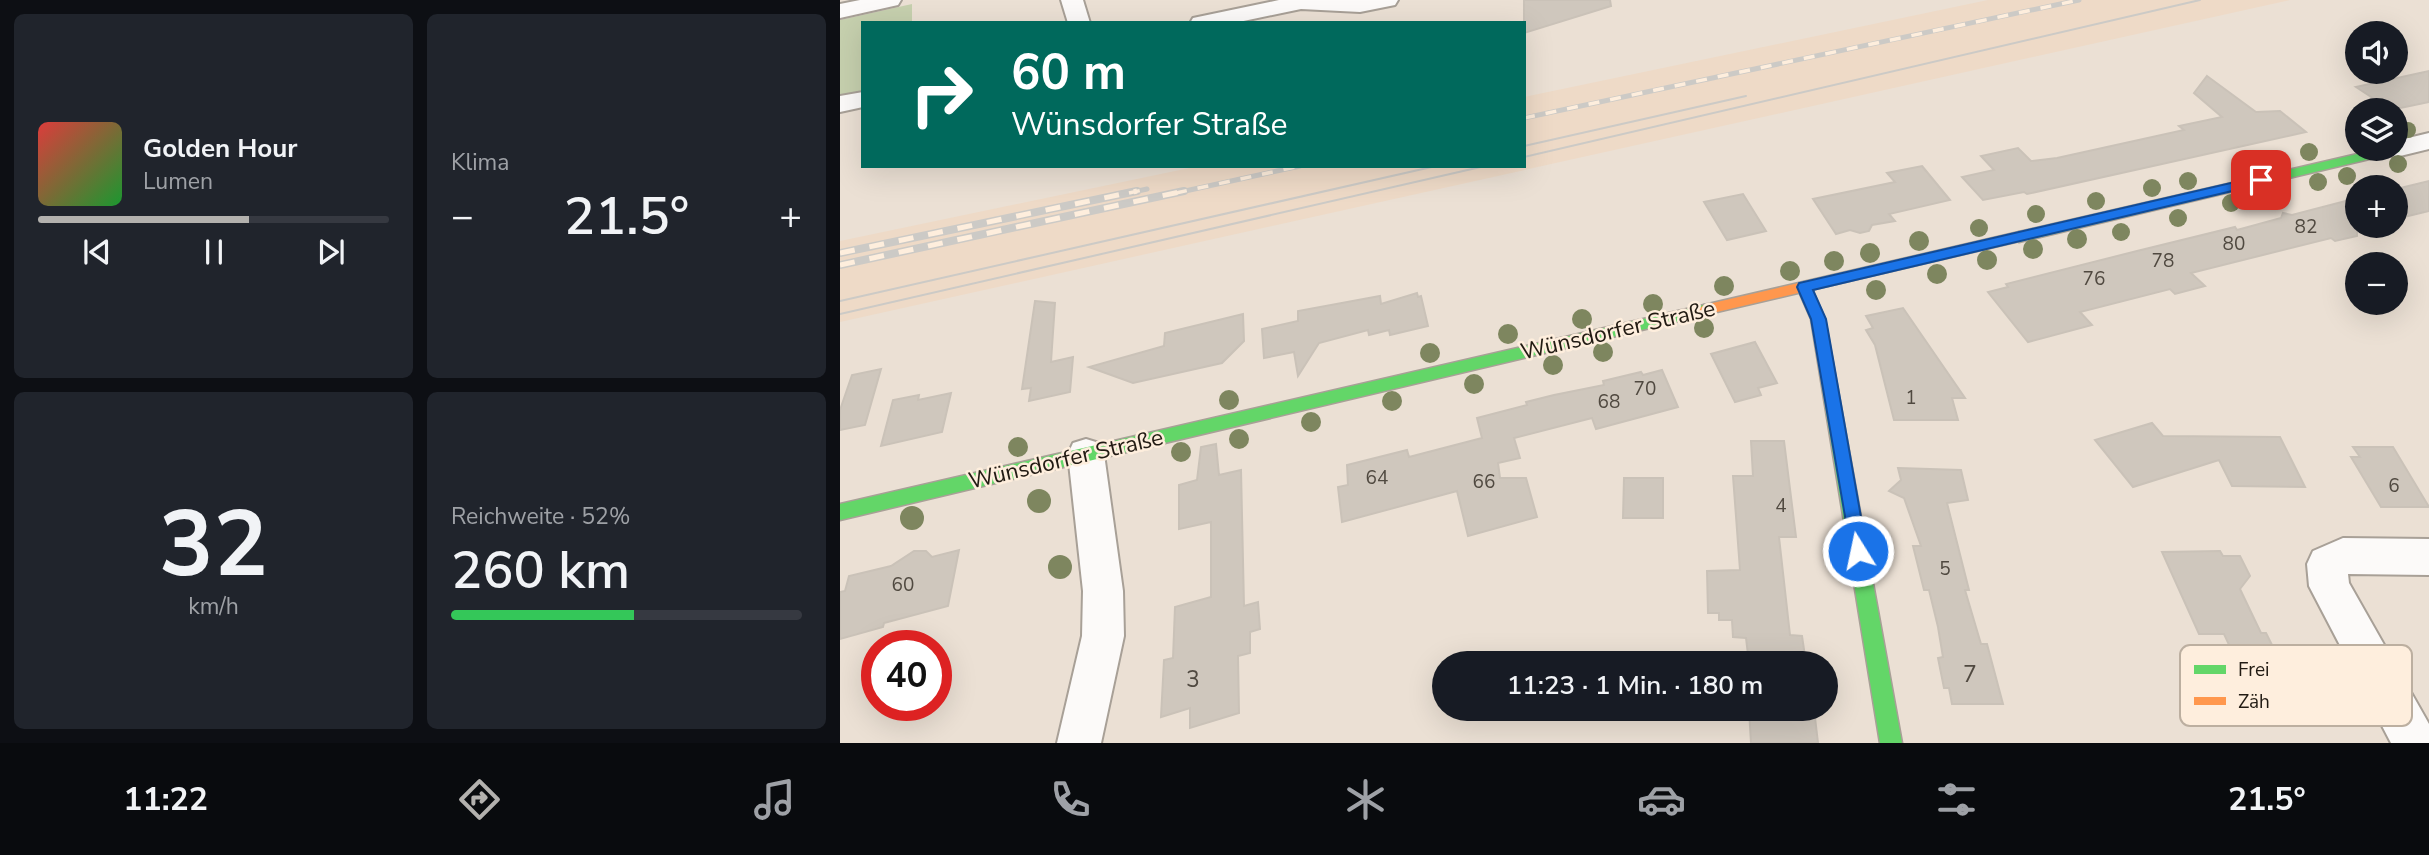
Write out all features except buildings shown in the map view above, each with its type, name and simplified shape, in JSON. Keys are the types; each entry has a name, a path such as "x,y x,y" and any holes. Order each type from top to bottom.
{"street":[{"path":"840,11 890,0"},
{"path":"1072,0 1078,21"},
{"path":"1211,21 1301,2 1360,5 1387,0"},
{"path":"840,104 861,99"},
{"name":"Wünsdorfer Straße","path":"2408,146 2429,141"},
{"name":"Wünsdorfer Straße","path":"840,512 2345,161"},
{"path":"1804,287 1818,319 1891,743"},
{"path":"1079,743 1103,636 1103,591 1086,454"},
{"path":"2361,645 2329,586 2327,564 2343,556 2429,557"},
{"path":"2406,726 2415,743"}],"shaded area":[{"path":"1988,0 2290,0 840,322 840,241 1189,168 1526,168 1526,97"}],"green space":[{"path":"912,4 912,21 861,21 861,91 840,96 840,20"}],"tram line":[{"path":"1526,157 2200,0"},
{"path":"1526,146 1746,96"},
{"path":"840,301 1427,168"},
{"path":"840,314 1476,168"}],"railway":[{"path":"1526,118 2079,0"},
{"path":"1176,193 1291,168"},
{"path":"1129,193 1147,189"},
{"path":"840,253 1137,191"},
{"path":"840,265 1184,191"}],"traffic: fast":[{"path":"2019,237 2345,161"},
{"path":"1804,287 1818,319 1891,743"},
{"path":"840,512 1704,310"}],"traffic: slow":[{"path":"1704,310 2019,237"}],"route":[{"path":"1858,551 1818,319 1804,287 2261,180"}]}
